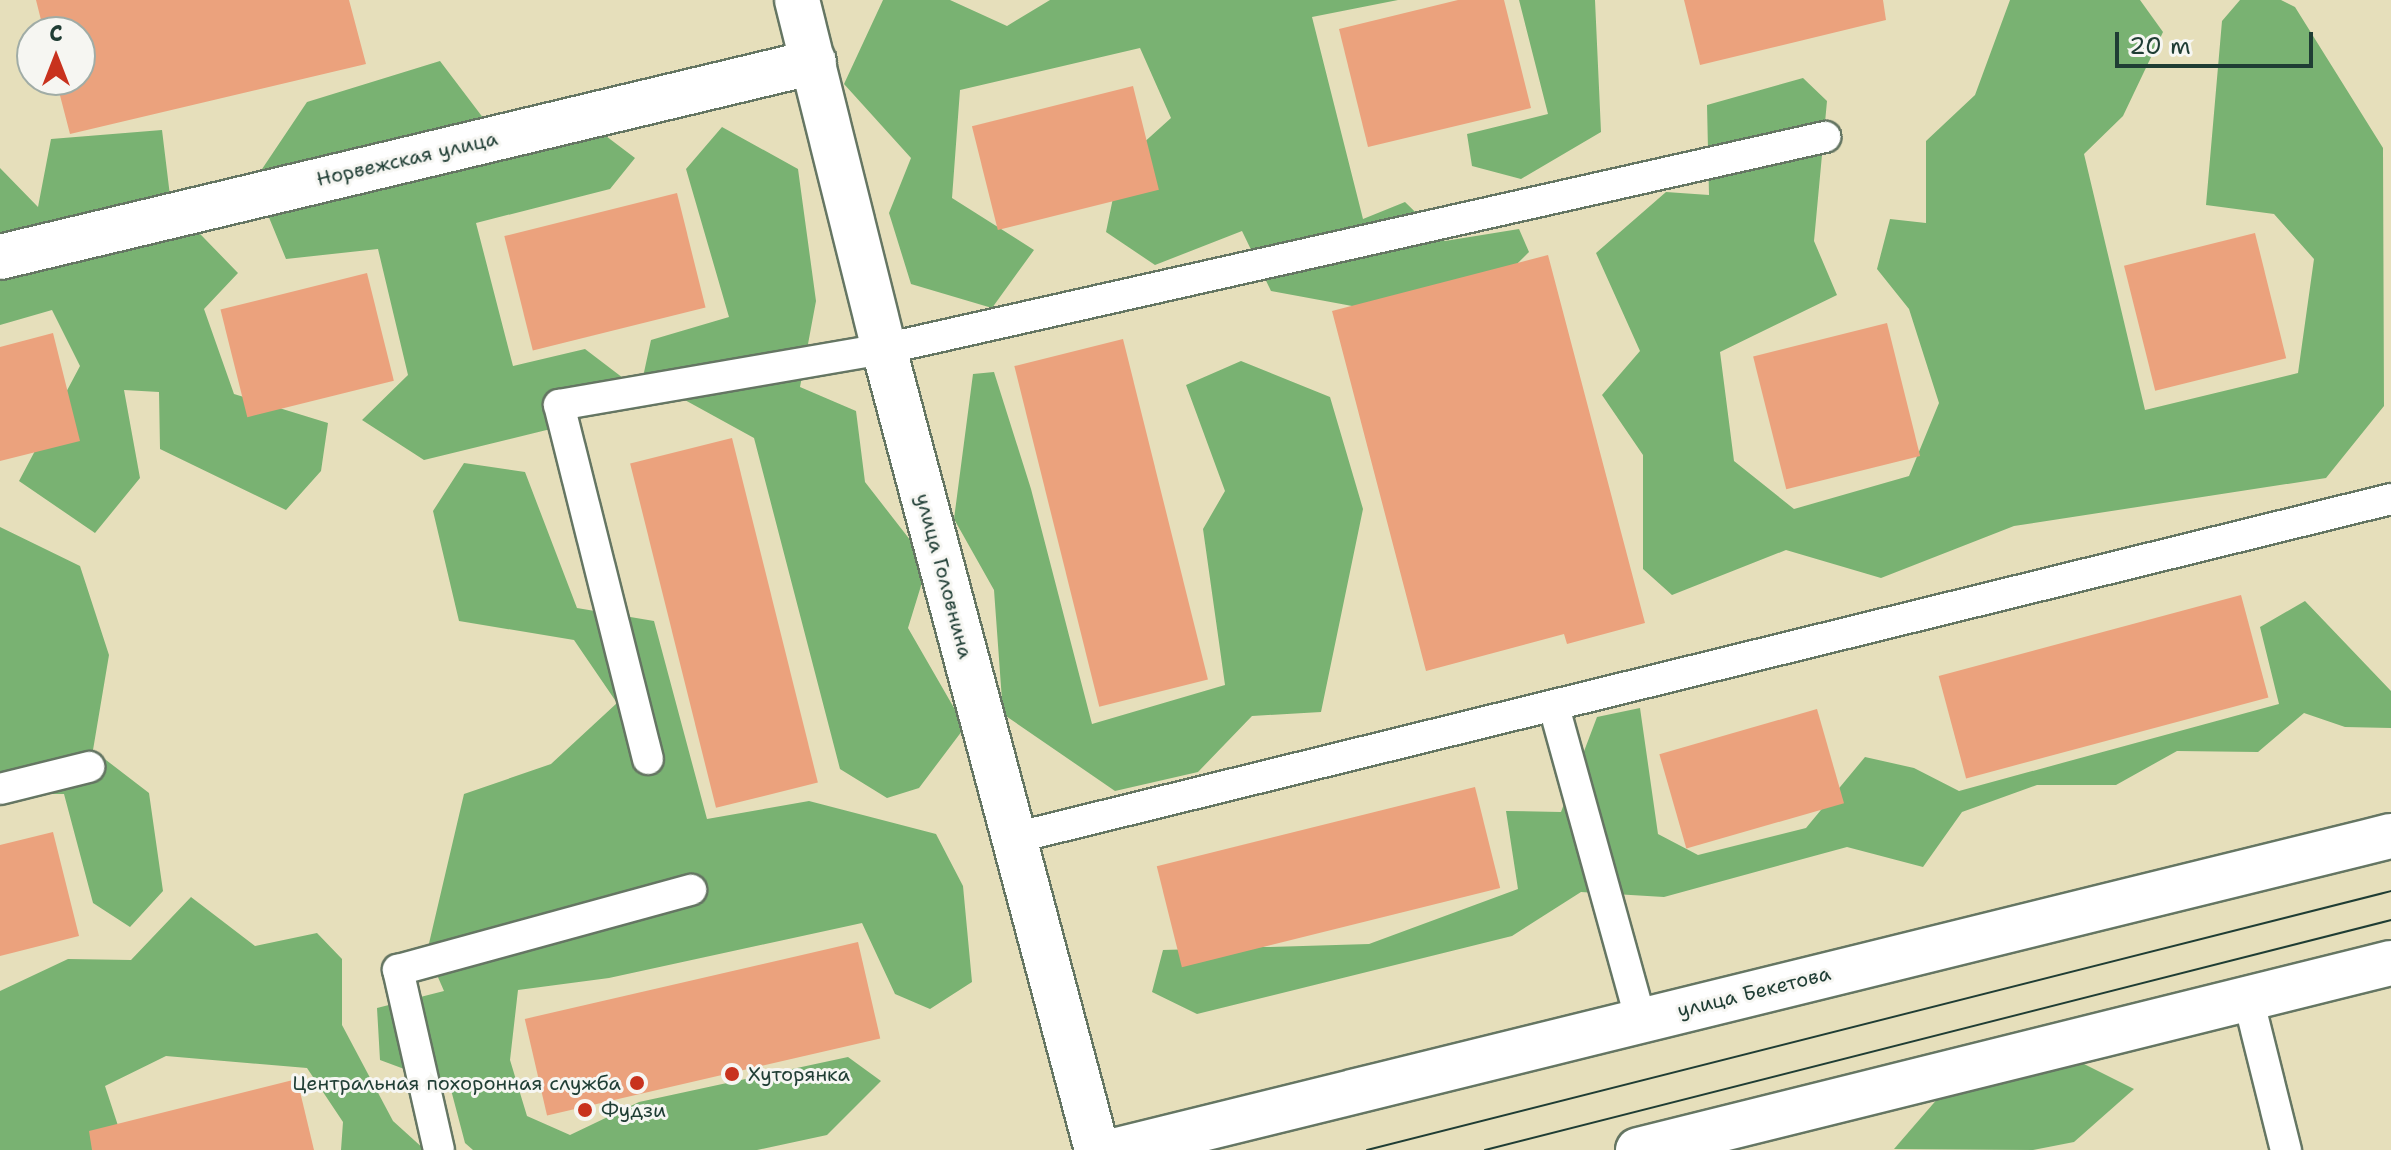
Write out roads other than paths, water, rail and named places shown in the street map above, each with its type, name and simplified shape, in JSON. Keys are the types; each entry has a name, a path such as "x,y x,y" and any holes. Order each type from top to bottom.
{"main road":[{"name":"улица Головнина","path":"797,0 884,349 1097,1150"},
{"name":"Норвежская улица","path":"0,257 814,62"},
{"name":"улица Бекетова","path":"1117,1150 2391,836"},
{"path":"1638,1150 2391,963"}],"lane":[{"path":"648,759 559,405 884,349 1825,137"},
{"path":"1014,838 2391,499"},
{"path":"1554,707 1641,1020"},
{"path":"0,789 89,767"},
{"path":"439,1150 398,970 691,890"},
{"path":"2248,998 2286,1150"}],"tram line":[{"path":"1367,1150 2391,891"},
{"path":"1485,1150 2391,920"}],"place":[{"name":"Хуторянка","path":"732,1074"},
{"name":"Центральная похоронная служба","path":"637,1083"},
{"name":"Фудзи","path":"585,1110"}]}
